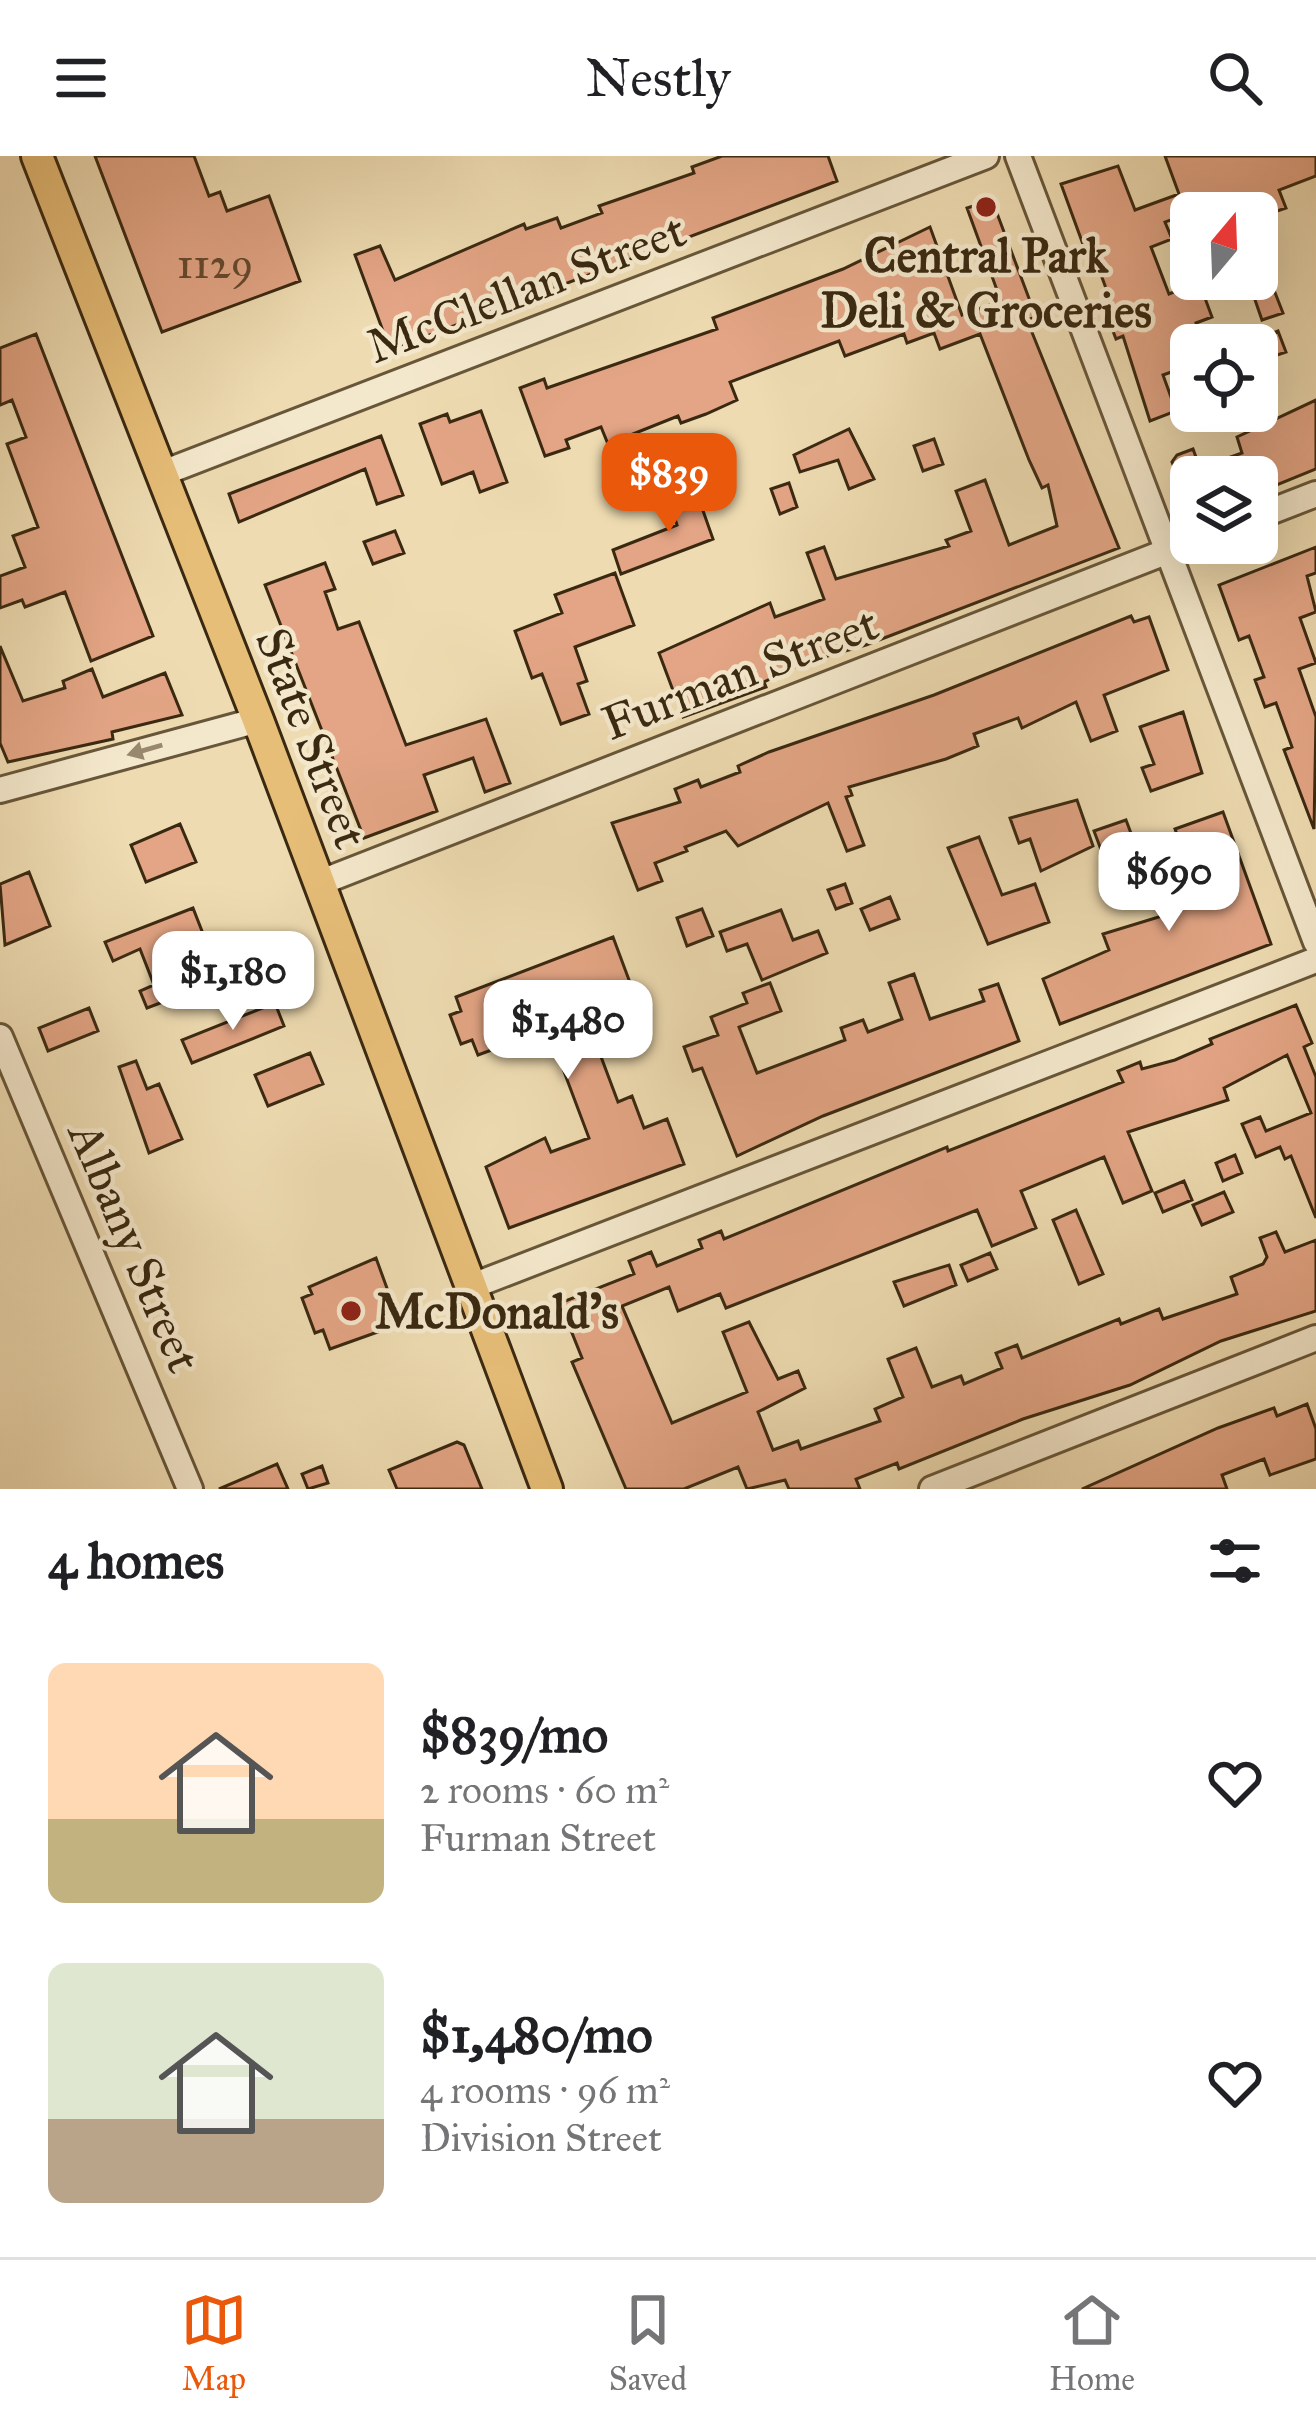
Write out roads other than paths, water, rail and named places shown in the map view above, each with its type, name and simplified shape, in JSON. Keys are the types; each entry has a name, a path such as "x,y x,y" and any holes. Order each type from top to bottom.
{"main road":[{"name":"State Street","path":"37,156 258,720 547,1489"}],"street":[{"name":"McClellan Street","path":"163,473 986,156"},
{"path":"1018,156 1170,525"},
{"path":"1278,509 1316,494"},
{"name":"Furman Street","path":"319,883 1170,551"},
{"path":"1185,564 1316,941"},
{"path":"0,790 258,720"},
{"path":"470,1287 1316,960"},
{"name":"Albany Street","path":"0,1037 190,1489"},
{"path":"932,1489 1316,1338"}],"place":[{"name":"Central Park Deli & Groceries","path":"986,207"},
{"name":"McDonald's","path":"351,1311"}]}
